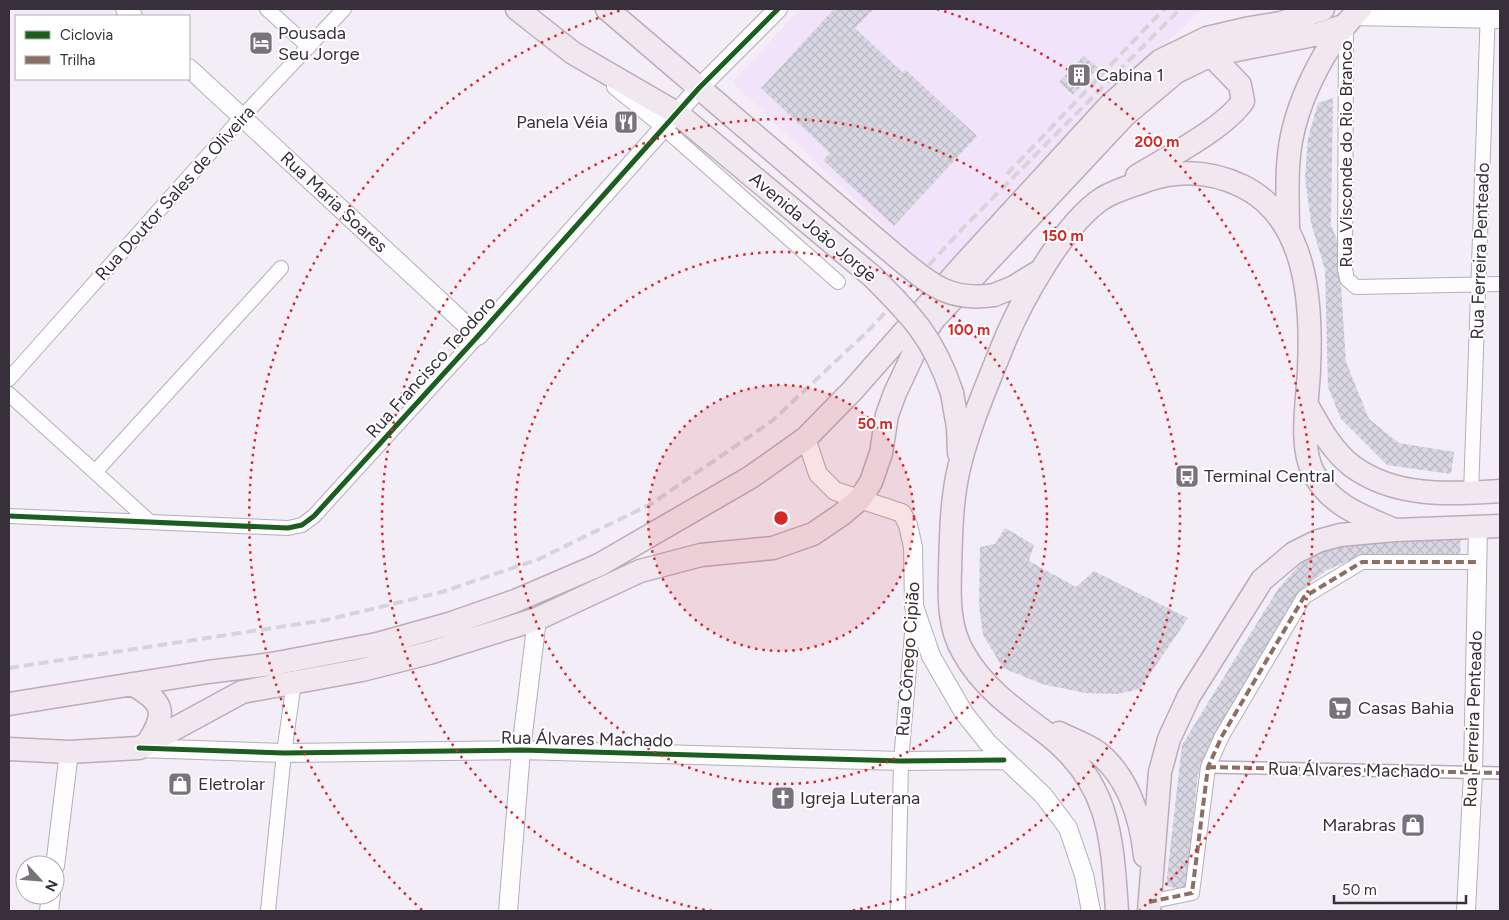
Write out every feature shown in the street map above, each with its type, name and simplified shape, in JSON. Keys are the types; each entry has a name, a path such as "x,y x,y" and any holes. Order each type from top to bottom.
{"main road":[{"name":"Avenida João Jorge","path":"517,9 573,52 671,121 872,276 925,332 942,362 952,393 958,427 959,469"},
{"name":"Avenida João Jorge","path":"607,9 897,258 929,283 942,290 963,297 994,295 1040,271"},
{"path":"9,704 272,664 377,644 452,623 515,601 599,565 752,476 806,438 852,391 965,263 1097,120 1137,80 1160,61 1208,38 1280,23 1321,10"},
{"path":"144,744 242,692 362,670 419,656 537,619 640,571 701,555 745,552 791,543 827,525 860,498 871,482 881,453 887,415 905,369 934,319 1125,115 1176,72 1211,54 1319,34 1351,18"},
{"path":"1288,232 1289,154 1296,122 1324,56 1351,18"},
{"path":"1117,911 1113,848 1104,807 1084,770 1071,753 990,689 961,650 953,629 949,597 951,532 959,469 991,373 1008,332 1040,271 1076,223 1104,197 1211,129 1238,108 1243,101 1243,93 1236,79 1211,54"},
{"path":"1104,197 1150,179 1170,174 1194,172 1222,177 1251,190 1274,209 1288,232 1302,263 1308,304 1309,367 1306,441 1311,469 1321,486 1340,503 1357,514 1395,530"},
{"path":"1306,404 1335,449 1352,466 1379,482 1407,490 1436,494 1500,491"},
{"path":"1149,907 1160,772 1169,739 1189,696 1262,580 1294,553 1318,541 1340,535 1395,530 1489,526"},
{"path":"132,684 146,692 159,705 160,720 144,744"},
{"path":"1018,712 1096,752 1113,768 1135,807 1143,838 1149,907"},
{"name":"Rua Álvares Machado","path":"9,749 69,752 144,744"}],"street":[{"path":"267,9 309,47"},
{"name":"Rua Doutor Sales de Oliveira","path":"9,379 242,117 344,9"},
{"name":"Rua Francisco Teodoro","path":"9,516 288,528 302,526 314,516 478,336 699,88 778,9"},
{"path":"1351,18 1492,16"},
{"name":"Rua Ferreira Penteado","path":"1471,493 1492,16"},
{"name":"Rua Visconde do Rio Branco","path":"1351,18 1345,269 1347,280 1356,287 1500,284"},
{"name":"Rua Maria Soares","path":"190,69 478,336"},
{"name":"Avenida João Jorge","path":"671,121 838,282"},
{"path":"95,472 281,268"},
{"path":"9,394 150,522"},
{"name":"Rua Cônego Cipião","path":"806,438 818,474 825,483 835,491 898,510 908,525 913,547 914,606 900,761 898,911"},
{"name":"Rua Ferreira Penteado","path":"1466,911 1474,772 1478,562 1489,526"},
{"path":"1149,907 1192,893 1208,767 1222,736 1304,597 1362,562 1478,562"},
{"path":"914,606 939,674 964,713 1004,760 1043,796 1068,828 1084,875 1091,911"},
{"path":"508,911 521,750 537,619"},
{"path":"268,911 284,753 294,682"},
{"name":"Rua Álvares Machado","path":"144,744 284,753 521,750 900,761 1004,760"},
{"path":"56,855 69,752"},
{"name":"Rua Álvares Machado","path":"1208,767 1500,773"}],"shaded area":[{"path":"800,9 1203,9 1133,72 937,278 732,82"}],"building":[{"path":"834,9 874,9 855,28 903,73 906,70 977,136 894,226 823,160 830,153 761,88"},
{"name":"Cabina 1","path":"1084,56 1098,68 1073,95 1059,82"},
{"path":"1333,98 1331,225 1338,242 1346,362 1369,419 1399,443 1454,452 1451,474 1387,465 1341,419 1328,387 1325,270 1311,223 1305,177 1308,138 1318,103"},
{"path":"1005,528 1034,545 1029,561 1076,587 1094,571 1188,618 1140,689 1117,694 1085,693 1042,684 1003,668 983,635 979,605 980,547 995,544"},
{"path":"1461,536 1460,558 1358,557 1327,570 1300,590 1217,733 1198,773 1186,890 1166,886 1182,745 1278,589 1308,555 1355,540"}],"railway":[{"path":"1007,174 1164,9"},
{"path":"9,668 326,620 442,592 539,559 651,504 772,421 868,331 965,226 1180,9"}],"marked path":[{"path":"1149,902 1192,893 1208,767 1222,736 1304,597 1362,562 1478,562"},
{"path":"1208,767 1500,773"}],"cycle path":[{"path":"9,516 288,528 302,525 314,516 478,336 699,88 778,9"},
{"path":"139,748 284,753 521,750 901,761 1004,760"}],"place":[{"name":"Pousada Seu Jorge","path":"261,43"},
{"name":"Cabina 1","path":"1079,75"},
{"name":"Panela Véia","path":"626,122"},
{"name":"Terminal Central","path":"1187,476"},
{"name":"Casas Bahia","path":"1340,708"},
{"name":"Eletrolar","path":"180,784"},
{"name":"Igreja Luterana","path":"783,798"},
{"name":"Marabras","path":"1413,825"}]}
